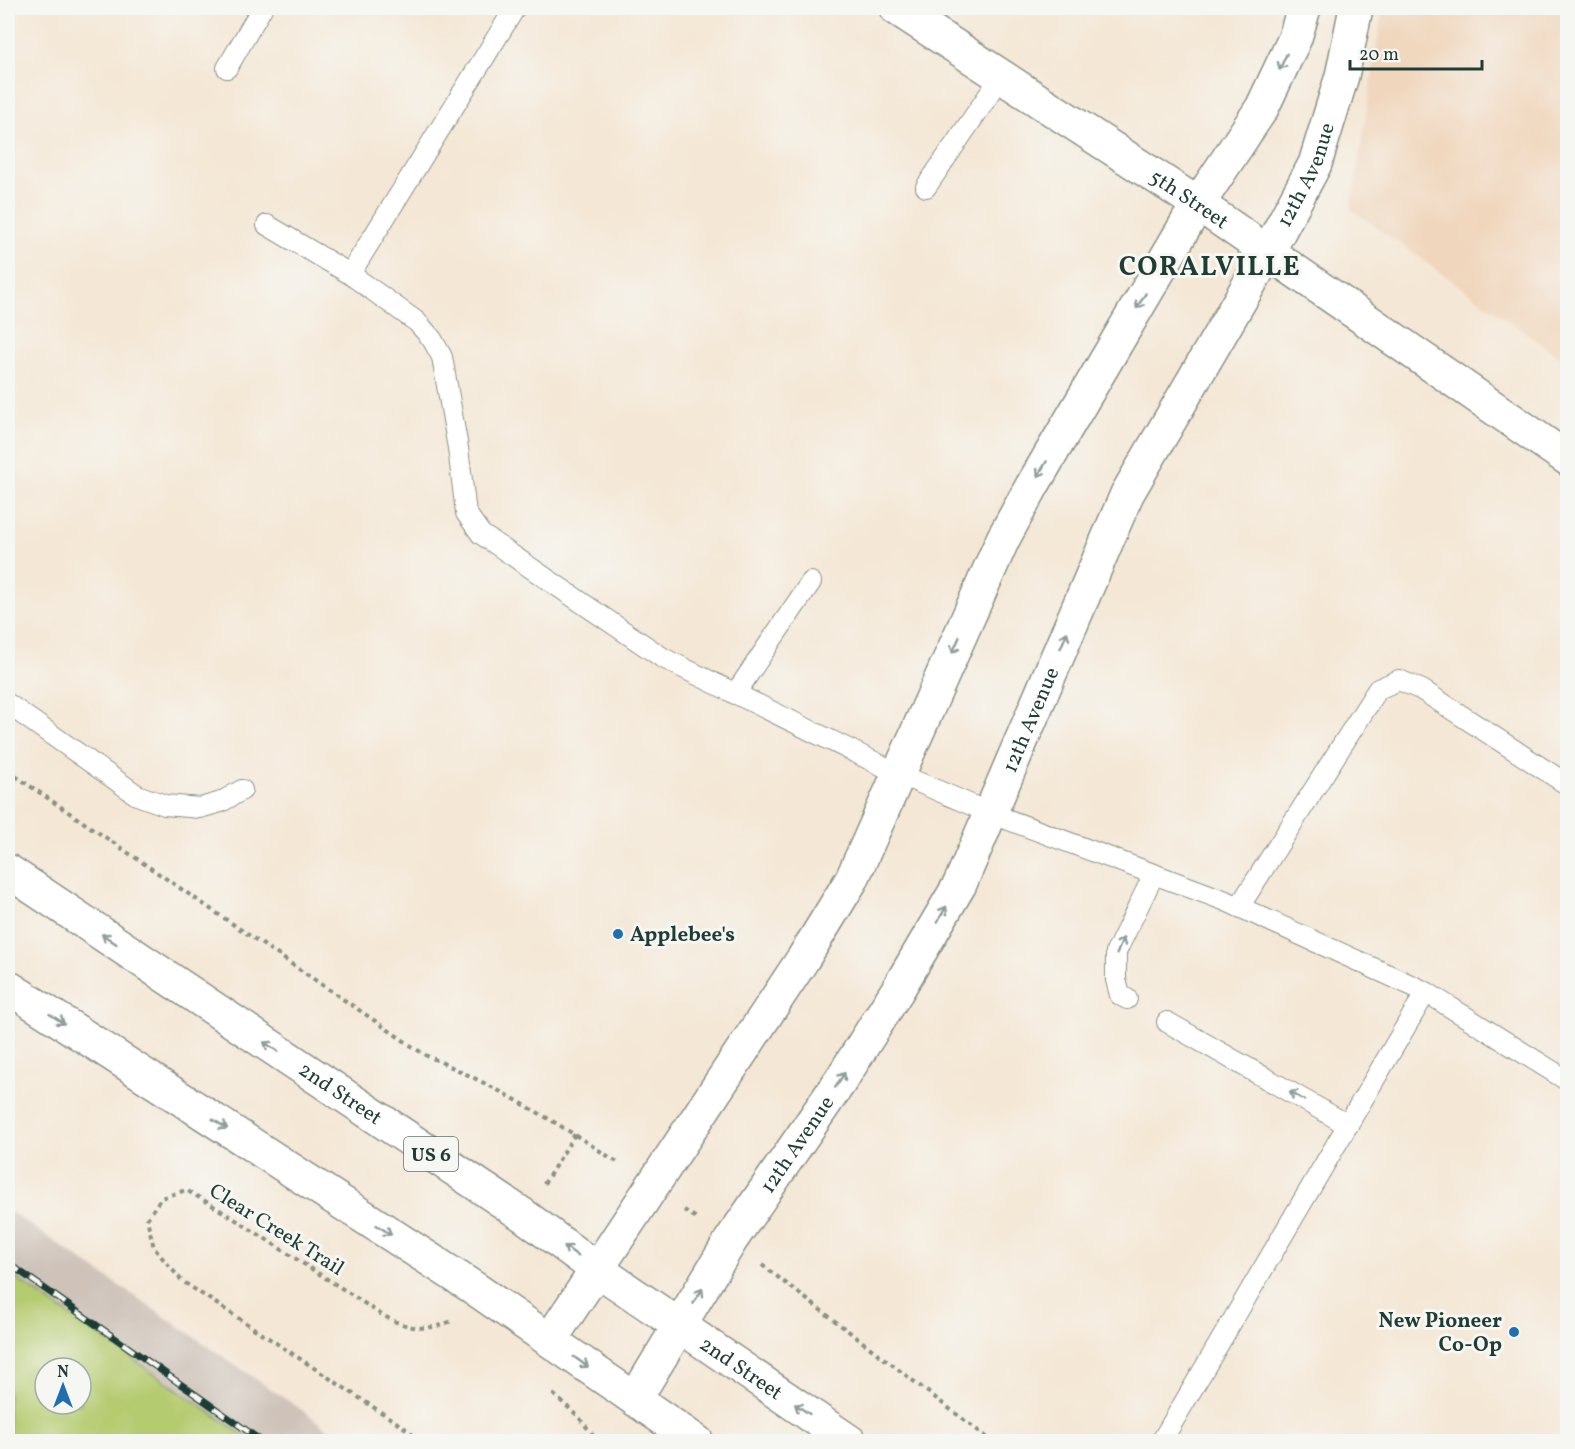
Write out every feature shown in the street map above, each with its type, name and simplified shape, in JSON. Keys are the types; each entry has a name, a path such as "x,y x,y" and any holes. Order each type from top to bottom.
{"main road":[{"name":"5th Street","path":"896,8 1198,204 1568,459"},
{"path":"550,1340 803,959 852,879 1004,539 1032,486 1198,204 1262,108 1295,38 1304,8"},
{"name":"12th Avenue","path":"635,1399 731,1240 841,1080 960,884 1127,494 1268,252 1315,164 1342,76 1356,8"},
{"name":"2nd Street","path":"8,872 513,1209 598,1270 850,1442"},
{"path":"8,987 467,1283 697,1442"}],"lane":[{"path":"227,68 262,8"},
{"path":"350,274 514,8"},
{"path":"926,187 1001,77"},
{"path":"267,225 350,274 417,322 432,339 442,357 458,448 466,513 481,534 663,658 898,774 990,813 1239,907 1426,992 1568,1081"},
{"path":"735,694 811,582"},
{"path":"1239,907 1378,689 1399,680 1422,690 1568,785"},
{"path":"8,704 137,795 165,805 200,808 221,802 242,790"},
{"path":"1127,999 1120,995 1116,980 1116,952 1154,874"},
{"path":"1161,1442 1426,992"},
{"path":"1167,1022 1348,1125"}],"path":[{"path":"8,771 425,1055 492,1085 575,1134 626,1168 651,1188 731,1240 993,1442"},
{"path":"545,1183 575,1134"},
{"name":"Clear Creek Trail","path":"418,1442 408,1430 182,1281 154,1248 147,1219 161,1198 186,1190 402,1324 425,1328 440,1327 452,1320"}],"shaded area":[{"path":"1383,8 1567,8 1567,362 1351,209"},
{"path":"8,1210 306,1413 343,1441 253,1441 8,1273"}],"green space":[{"path":"8,1273 252,1441 8,1441"}],"railway":[{"path":"8,1263 263,1442"}],"place":[{"name":"Applebee's","path":"618,934"},
{"name":"New Pioneer Co-Op","path":"1514,1332"}],"district":[{"name":"CORALVILLE","path":"1210,266"}]}
